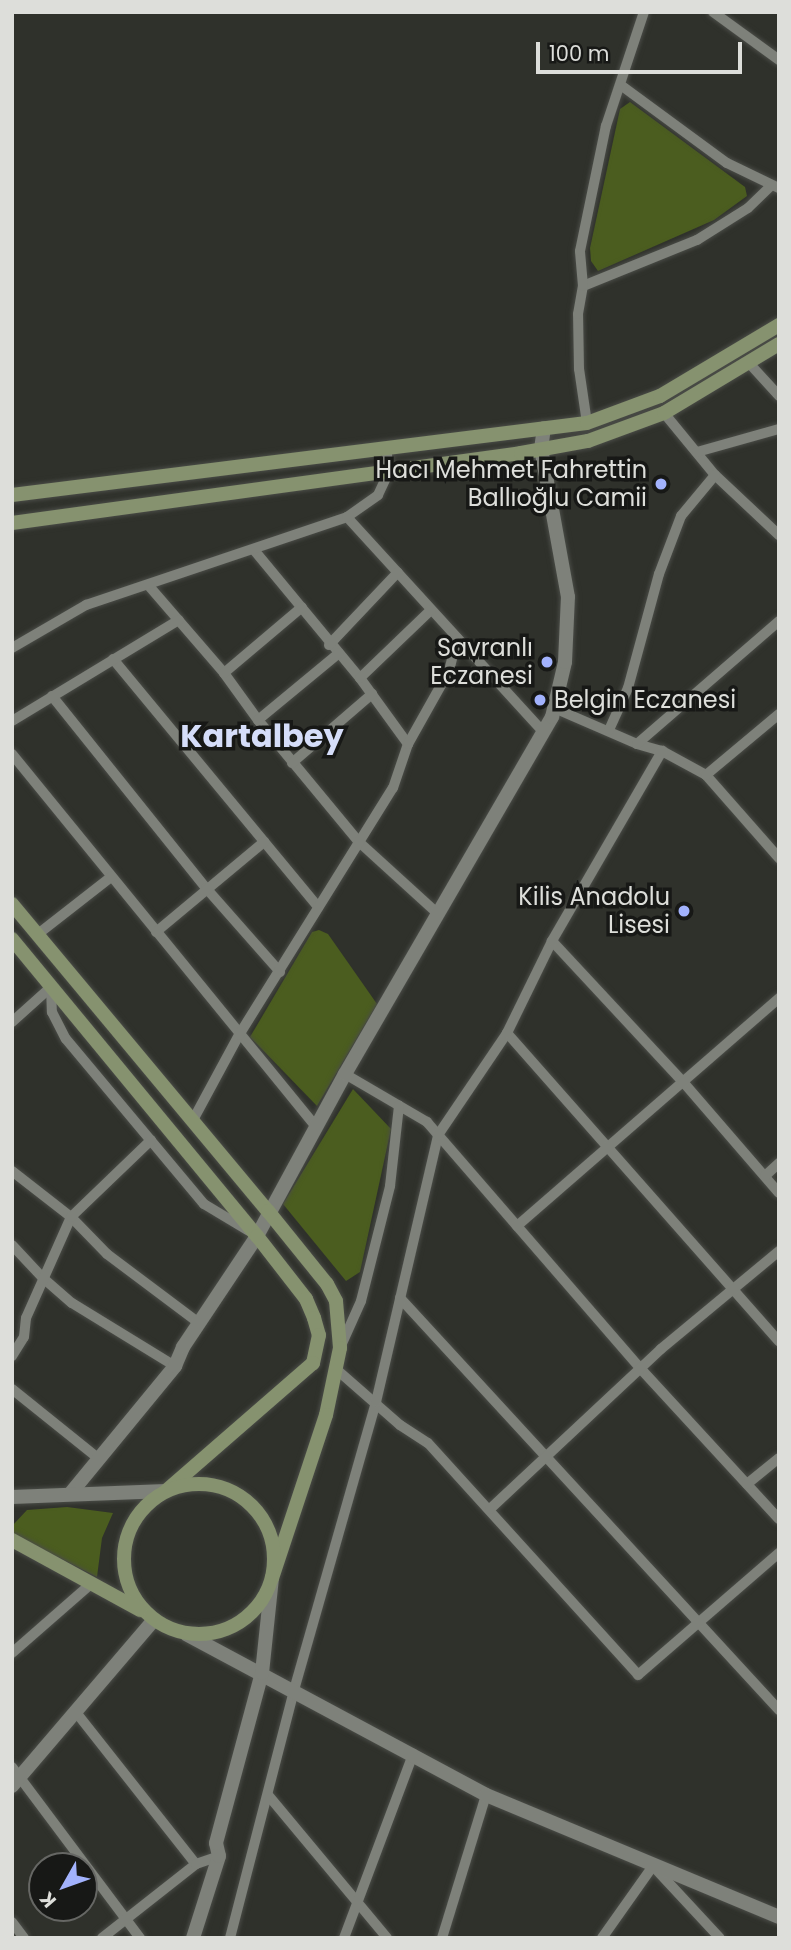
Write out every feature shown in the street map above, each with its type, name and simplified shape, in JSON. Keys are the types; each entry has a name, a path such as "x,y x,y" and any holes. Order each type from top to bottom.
{"main road":[{"path":"12,495 587,424 660,396 779,326"},
{"path":"12,523 587,441 664,412 779,344"},
{"path":"12,904 327,1284 336,1301 340,1348 340,1373 272,1578 262,1601 247,1617 218,1632 186,1634 13,1541"},
{"path":"13,940 306,1298 319,1335 313,1363 166,1491 146,1505 131,1525 124,1548 124,1573 132,1596 151,1617"},
{"path":"166,1491 190,1484 214,1485 237,1494 255,1510 268,1530 274,1554 272,1578"}],"street":[{"path":"587,424 579,369 578,314 583,286 580,251 607,125 622,86 644,12"},
{"path":"713,12 779,60"},
{"path":"583,286 697,240 748,208 775,187 727,163 622,86"},
{"path":"748,362 779,396"},
{"path":"664,412 715,475 779,535"},
{"path":"71,1494 174,1366 257,1236 268,1211 345,1074 543,732 554,708 565,662 568,597 541,449 544,428"},
{"path":"697,452 779,429"},
{"path":"12,648 86,605 149,586 347,517 378,495 389,471 386,448"},
{"path":"609,730 628,688 659,574 681,516 715,475"},
{"path":"347,517 543,732"},
{"path":"254,550 302,607 329,645 339,653 372,694 408,744"},
{"path":"329,645 398,572"},
{"path":"149,586 224,673 258,720 359,842 438,914"},
{"path":"224,673 302,607"},
{"path":"359,678 431,610"},
{"path":"12,721 179,620"},
{"path":"637,744 779,621"},
{"path":"192,1120 239,1035 393,788 408,744 450,671 457,638"},
{"path":"258,720 339,653"},
{"path":"113,659 318,907"},
{"path":"292,762 372,694"},
{"path":"52,696 206,888 280,972"},
{"path":"554,708 637,744 662,751 706,775 779,858"},
{"path":"706,775 779,715"},
{"path":"230,1938 400,1297 438,1135 507,1033 552,942 662,751"},
{"path":"12,754 316,1127"},
{"path":"156,932 264,842"},
{"path":"38,934 111,877"},
{"path":"552,942 684,1083 779,1192"},
{"path":"12,1022 51,987"},
{"path":"51,987 52,1012 66,1039 204,1204 257,1236"},
{"path":"517,1226 779,998"},
{"path":"507,1033 779,1341"},
{"path":"345,1074 427,1122 640,1368 779,1518"},
{"path":"340,1348 361,1301 387,1199 399,1106"},
{"path":"12,1356 24,1337 26,1318 71,1217 151,1140"},
{"path":"765,1176 779,1163"},
{"path":"12,1171 71,1217 107,1254 199,1324"},
{"path":"12,1244 43,1278 72,1303 174,1366"},
{"path":"490,1509 640,1368 779,1251"},
{"path":"400,1297 779,1710"},
{"path":"340,1373 400,1425 428,1443 638,1675 779,1553"},
{"path":"12,1389 99,1459"},
{"path":"747,1484 779,1458"},
{"path":"12,1497 166,1491"},
{"path":"192,1938 219,1856 216,1843 262,1673 272,1578"},
{"path":"12,1653 92,1583"},
{"path":"140,1938 15,1777 75,1711 151,1617"},
{"path":"186,1634 486,1795 779,1917"},
{"path":"75,1711 196,1864"},
{"path":"344,1938 412,1754"},
{"path":"268,1795 387,1938"},
{"path":"442,1938 486,1795"},
{"path":"102,1938 196,1864 219,1856"},
{"path":"602,1938 653,1866"},
{"path":"653,1866 720,1938"},
{"path":"12,1922 24,1938"}],"green space":[{"path":"630,102 745,187 747,196 714,220 598,271 591,261 590,248 620,109"},
{"path":"319,930 328,934 377,1004 317,1106 250,1037 312,932"},
{"path":"353,1089 391,1129 360,1272 346,1281 283,1204"},
{"path":"67,1507 113,1513 102,1538 97,1577 13,1534 12,1526 27,1510"}],"place":[{"name":"Hacı Mehmet Fahrettin Ballıoğlu Camii","path":"661,484"},
{"name":"Savranlı Eczanesi","path":"547,662"},
{"name":"Belgin Eczanesi","path":"540,700"},
{"name":"Kilis Anadolu Lisesi","path":"684,911"}],"district":[{"name":"Kartalbey","path":"262,736"}]}
